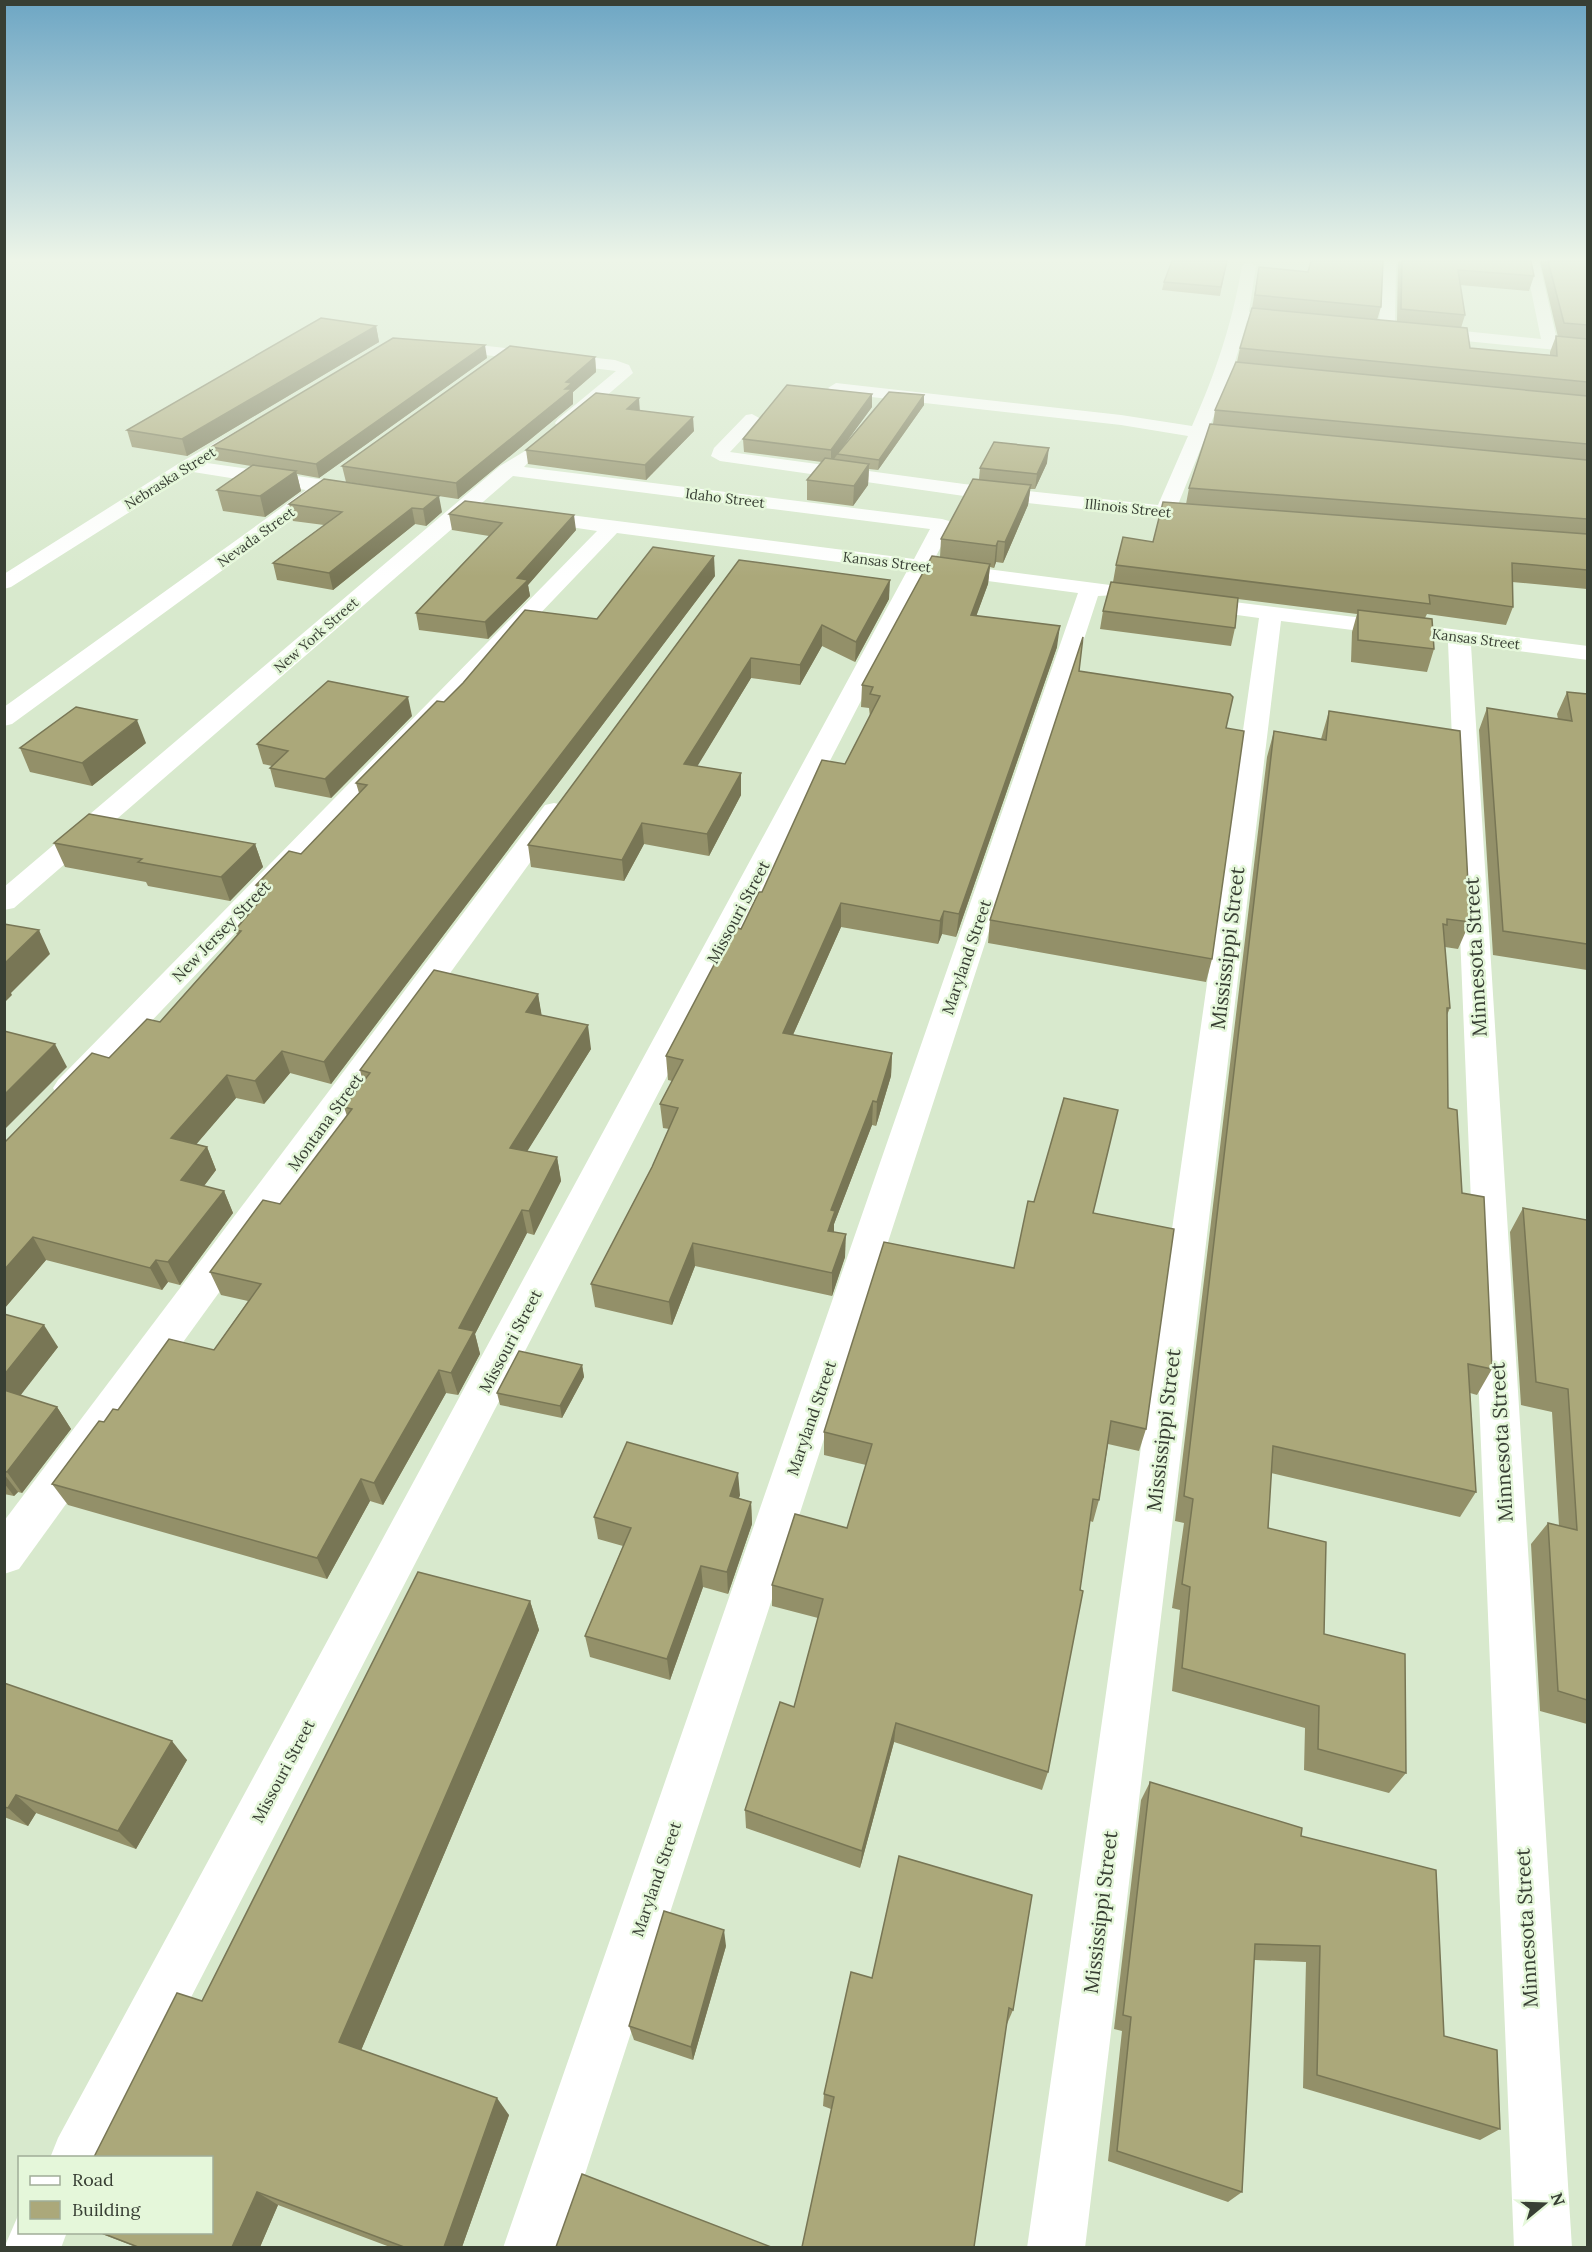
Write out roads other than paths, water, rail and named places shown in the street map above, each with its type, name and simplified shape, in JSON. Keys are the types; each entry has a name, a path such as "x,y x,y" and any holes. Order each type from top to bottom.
{"street":[{"name":"New York Street","path":"4,902 507,470 625,373 623,368 618,366"},
{"path":"1165,512 1226,366"},
{"path":"1225,369 1295,376"},
{"path":"836,388 1268,439"},
{"name":"Nebraska Street","path":"4,583 269,417"},
{"name":"Illinois Street","path":"752,419 720,452 720,456 964,490 1224,517"},
{"path":"188,466 382,496"},
{"name":"Idaho Street","path":"507,470 942,525"},
{"name":"Nevada Street","path":"4,719 343,474"},
{"path":"440,505 486,511"},
{"name":"Kansas Street","path":"509,514 1107,591"},
{"name":"Missouri Street","path":"79,2156 942,525"},
{"name":"New Jersey Street","path":"54,1103 612,526"},
{"path":"730,573 752,544"},
{"name":"Maryland Street","path":"532,2247 1107,591"},
{"name":"Kansas Street","path":"1169,599 1587,653"},
{"name":"Mississippi Street","path":"1056,2247 1271,613"},
{"name":"Minnesota Street","path":"1459,637 1543,2247"},
{"name":"Montana Street","path":"4,1555 574,785"}]}
